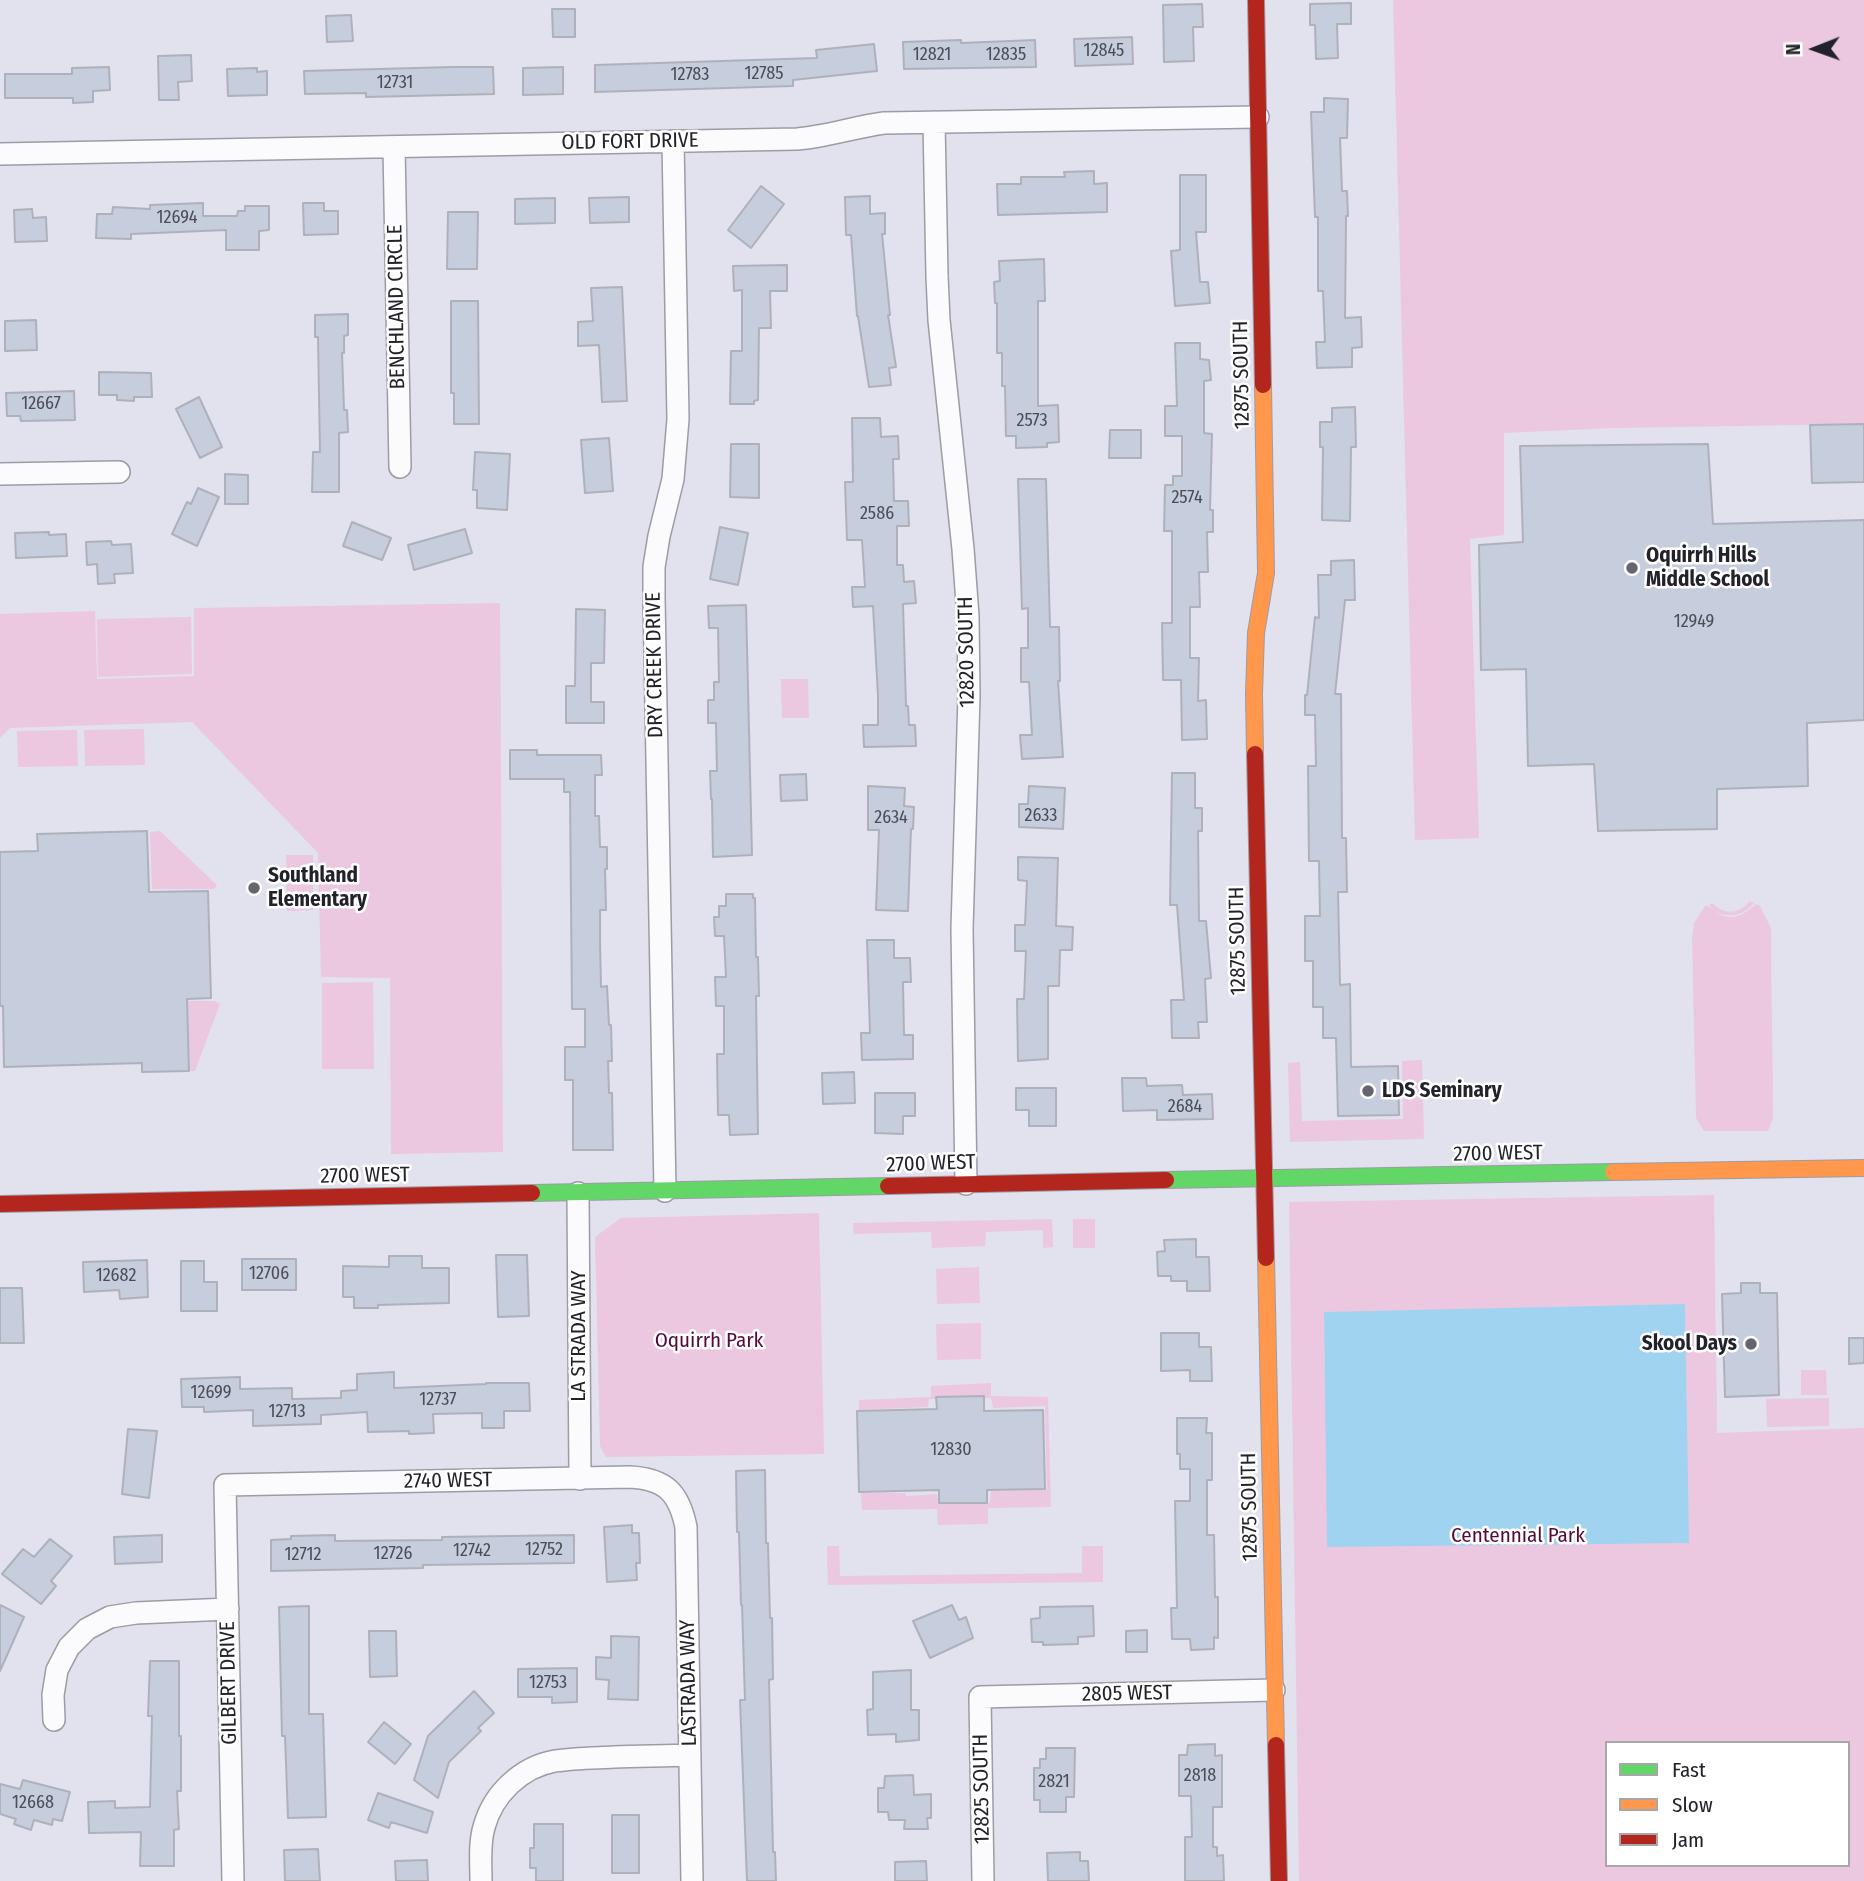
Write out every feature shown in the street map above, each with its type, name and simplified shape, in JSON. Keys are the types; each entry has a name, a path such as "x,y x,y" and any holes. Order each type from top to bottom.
{"street":[{"name":"12875 SOUTH","path":"1256,0 1266,573 1255,653 1254,694 1279,1881"},
{"name":"OLD FORT DRIVE","path":"0,154 797,139 884,123 1258,117"},
{"name":"12820 SOUTH","path":"934,122 940,320 968,615 969,696 962,929 966,1184"},
{"name":"DRY CREEK DRIVE","path":"664,1191 653,598 659,536 673,479 678,419 673,141"},
{"name":"BENCHLAND CIRCLE","path":"394,147 400,467"},
{"path":"0,474 119,472"},
{"name":"2700 WEST","path":"0,1204 1864,1168"},
{"name":"LA STRADA WAY","path":"578,1193 580,1479"},
{"name":"2740 WEST","path":"225,1485 641,1478 660,1483 669,1489"},
{"name":"GILBERT DRIVE","path":"225,1485 233,1881"},
{"name":"LASTRADA WAY","path":"669,1489 681,1506 686,1527 692,1881"},
{"path":"54,1720 53,1695 57,1670 69,1647 87,1629 110,1617 136,1613 228,1609"},
{"name":"2805 WEST","path":"980,1697 1274,1690"},
{"name":"12825 SOUTH","path":"980,1697 983,1881"},
{"path":"481,1881 483,1828 493,1804 509,1785 528,1770 552,1761 579,1758 690,1755"}],"green space":[{"path":"1393,0 1864,0 1864,424 1615,428 1504,433 1504,535 1470,539 1479,838 1415,840"},
{"path":"500,603 503,1152 391,1154 390,978 321,977 318,853 192,722 10,728 0,738 0,614 95,611 97,679 194,676 194,608"},
{"path":"191,617 192,674 98,677 97,619"},
{"path":"781,679 808,679 809,718 782,718"},
{"path":"144,729 145,765 85,766 84,730"},
{"path":"77,730 78,766 18,767 17,731"},
{"path":"160,831 217,885 214,889 152,889 150,832"},
{"path":"286,855 313,855 313,910 287,911"},
{"path":"1750,901 1754,903 1741,913 1727,915 1716,912 1727,917 1737,916 1756,904 1760,906 1771,928 1773,1119 1768,1131 1704,1131 1696,1118 1692,939 1694,923 1705,906 1714,910 1709,905 1712,903 1721,910 1731,912 1741,909"},
{"path":"373,982 374,1069 322,1069 322,983"},
{"path":"188,1001 214,1001 220,1004 195,1071 190,1071"},
{"path":"1422,1060 1424,1139 1290,1142 1288,1063 1300,1062 1302,1121 1403,1119 1402,1061"},
{"name":"Centennial Park","path":"1714,1195 1717,1433 1864,1428 1864,1881 1299,1881 1289,1202"},
{"name":"Oquirrh Park","path":"819,1213 824,1454 606,1457 600,1446 595,1237 621,1218"},
{"path":"1052,1219 1053,1247 1043,1248 1043,1230 986,1232 985,1246 932,1248 931,1232 854,1234 853,1223"},
{"path":"1073,1219 1095,1219 1095,1248 1073,1248"},
{"path":"979,1267 980,1303 937,1304 936,1269"},
{"path":"981,1323 981,1359 937,1360 936,1324"},
{"path":"1801,1370 1826,1370 1827,1395 1801,1395"},
{"path":"991,1383 991,1396 1048,1397 1051,1507 988,1508 988,1524 938,1525 937,1509 862,1510 861,1493 905,1493 906,1496 937,1494 938,1504 990,1503 991,1491 1047,1490 1045,1406 993,1408 991,1398 929,1399 928,1407 859,1410 859,1400 931,1397 931,1386"},
{"path":"1829,1398 1829,1426 1767,1427 1766,1399"},
{"path":"827,1546 839,1546 840,1576 1082,1573 1082,1546 1103,1546 1103,1582 828,1585"}],"water":[{"path":"1685,1304 1689,1543 1327,1547 1324,1312"}],"building":[{"path":"1351,3 1351,24 1337,24 1338,58 1316,59 1315,25 1310,25 1310,4"},
{"path":"1202,4 1203,27 1193,27 1194,61 1164,62 1163,5"},
{"path":"552,9 575,9 575,37 553,37"},
{"path":"351,15 353,41 327,42 326,16"},
{"path":"1132,37 1133,64 1075,66 1074,39"},
{"path":"961,40 961,43 1035,40 1036,67 904,69 903,42"},
{"path":"874,44 877,71 793,80 793,86 595,92 595,65 817,58 816,50"},
{"path":"191,55 192,81 178,82 179,100 159,100 158,56"},
{"path":"109,67 110,90 93,91 93,102 73,103 73,98 5,98 5,74 72,74 72,68"},
{"path":"493,67 494,94 366,97 366,93 305,94 304,71"},
{"path":"563,67 563,94 523,95 523,68"},
{"path":"257,68 257,72 267,71 267,95 228,96 227,69"},
{"path":"1324,98 1348,99 1347,138 1340,138 1342,191 1347,191 1348,216 1345,318 1361,317 1362,347 1352,348 1352,367 1317,368 1316,342 1325,342 1323,291 1318,291 1318,217 1315,217 1311,112 1324,112"},
{"path":"1094,171 1094,184 1107,183 1107,212 998,215 997,184 1021,184 1021,177 1065,177 1064,172"},
{"path":"1180,175 1206,175 1206,232 1196,232 1200,282 1208,282 1210,303 1175,306 1171,251 1180,250"},
{"path":"761,186 784,204 751,248 728,230"},
{"path":"870,196 870,214 885,213 885,234 882,234 888,315 896,367 889,368 891,385 869,387 857,316 851,235 846,235 845,197"},
{"path":"629,197 629,222 590,223 589,198"},
{"path":"555,198 555,223 515,224 515,199"},
{"path":"203,203 203,216 237,216 238,211 245,211 245,206 269,206 269,230 259,231 259,250 226,250 226,230 131,234 131,239 96,238 97,214 112,214 113,207 150,209 150,205"},
{"path":"303,203 324,203 324,211 338,211 338,234 304,235"},
{"path":"32,209 33,218 46,217 47,241 15,242 14,210"},
{"path":"448,212 478,212 477,269 447,269"},
{"path":"1044,259 1045,301 1038,301 1038,406 1058,405 1059,442 1047,443 1047,447 1016,448 1016,436 1006,436 1005,386 1002,386 1002,353 997,353 997,303 994,282 1000,281 999,261"},
{"path":"787,265 787,291 770,291 771,328 759,328 758,400 754,401 754,404 730,404 731,351 742,351 742,290 734,291 733,266"},
{"path":"622,287 627,401 602,402 599,345 578,346 578,322 593,321 591,288"},
{"path":"451,301 478,301 479,424 454,424 454,393 451,393"},
{"path":"348,314 348,335 344,336 342,353 344,410 347,410 348,432 339,433 339,492 312,492 313,452 320,452 318,337 315,337 315,315"},
{"path":"36,320 37,350 5,351 5,321"},
{"path":"1175,343 1200,343 1200,359 1209,360 1211,380 1204,381 1204,433 1212,434 1210,510 1213,510 1213,532 1207,532 1208,572 1199,572 1200,607 1190,607 1190,658 1199,658 1198,701 1206,700 1207,739 1182,740 1181,680 1163,680 1162,623 1172,623 1172,531 1164,531 1165,485 1173,485 1173,476 1182,476 1182,436 1165,436 1165,406 1177,406"},
{"path":"99,372 151,373 152,397 134,397 134,401 117,400 117,395 99,395"},
{"path":"74,391 75,420 21,421 20,416 7,416 6,393"},
{"path":"199,397 222,447 200,458 176,409"},
{"path":"1355,407 1356,447 1351,447 1350,521 1322,520 1323,447 1320,447 1320,422 1332,422 1332,408"},
{"path":"852,418 880,418 881,437 898,436 899,459 893,459 894,501 908,501 909,526 897,526 897,565 903,565 904,582 914,581 916,603 903,604 906,706 909,725 915,725 916,746 864,747 863,725 878,725 878,696 873,606 853,607 852,587 865,587 862,540 847,540 845,482 853,482"},
{"path":"1864,424 1864,482 1812,483 1810,425"},
{"path":"1110,430 1141,430 1141,458 1109,458"},
{"path":"609,438 613,491 585,493 581,440"},
{"path":"731,444 759,444 759,498 730,497"},
{"path":"1708,444 1713,524 1864,520 1864,720 1807,723 1808,786 1717,789 1717,829 1598,831 1594,764 1528,766 1526,669 1481,670 1479,545 1523,542 1520,446"},
{"path":"475,452 510,454 507,510 477,508 477,490 473,490"},
{"path":"225,474 248,475 248,504 225,504"},
{"path":"1018,479 1046,479 1050,627 1059,627 1058,681 1063,757 1022,759 1020,735 1032,735 1029,682 1021,682 1021,648 1028,648 1028,608 1022,609"},
{"path":"198,488 219,497 197,546 172,534 187,502 191,504"},
{"path":"352,522 391,538 382,560 343,546"},
{"path":"720,527 748,533 738,585 710,579"},
{"path":"465,529 472,553 414,570 408,545"},
{"path":"49,532 49,535 66,534 67,556 16,558 15,533"},
{"path":"111,541 112,545 131,544 133,573 114,574 115,583 98,584 97,564 87,565 86,542"},
{"path":"1354,560 1355,600 1345,600 1335,694 1341,694 1342,838 1346,838 1347,892 1338,892 1340,985 1350,984 1351,1067 1398,1066 1399,1115 1338,1116 1336,1038 1323,1038 1323,1007 1313,1007 1313,961 1305,961 1305,916 1320,916 1319,861 1309,861 1308,766 1316,766 1315,715 1305,715 1315,617 1319,618 1318,575 1331,575 1331,561"},
{"path":"746,605 752,855 713,857 710,771 717,771 716,723 708,723 708,700 714,700 714,682 719,682 718,628 709,628 708,606"},
{"path":"576,609 605,610 604,663 591,663 591,702 604,702 604,723 566,723 566,686 575,686"},
{"path":"510,750 537,750 537,755 601,755 602,775 595,775 595,816 599,816 600,847 607,847 606,910 600,910 600,941 601,987 607,986 611,1025 612,1061 608,1061 609,1093 612,1093 613,1150 573,1150 573,1080 565,1080 565,1047 585,1047 585,1009 572,1009 570,792 564,792 564,779 510,779"},
{"path":"1172,773 1195,773 1195,808 1202,808 1202,831 1198,831 1199,921 1206,921 1211,978 1205,979 1207,1022 1198,1022 1199,1038 1172,1038 1171,1000 1184,1000 1177,905 1170,905"},
{"path":"806,774 807,800 781,801 780,775"},
{"path":"868,786 905,788 904,806 914,807 908,911 876,910 879,830 868,830"},
{"path":"1029,786 1065,788 1063,829 1019,827 1019,804 1028,804"},
{"path":"147,831 149,892 208,891 211,998 187,999 189,1071 142,1072 142,1063 4,1067 3,1006 0,1006 0,852 38,851 37,834"},
{"path":"1018,857 1058,858 1056,926 1073,927 1072,950 1060,950 1059,986 1048,986 1048,1059 1018,1061 1017,999 1024,999 1026,951 1015,951 1015,925 1025,925 1027,881 1018,880"},
{"path":"726,894 753,894 755,898 759,996 756,996 758,1134 730,1135 729,1115 718,1115 717,1054 724,1054 724,1006 716,1006 715,977 726,977 724,936 715,936 714,917 719,917 719,906 726,906"},
{"path":"867,940 894,940 894,958 910,958 911,982 903,982 904,1035 913,1035 913,1059 862,1060 861,1033 870,1033"},
{"path":"854,1072 855,1103 823,1104 822,1073"},
{"path":"1122,1078 1146,1078 1147,1086 1182,1085 1183,1095 1212,1094 1213,1119 1157,1120 1157,1110 1123,1111"},
{"path":"1016,1088 1056,1088 1056,1126 1029,1126 1029,1110 1016,1110"},
{"path":"875,1093 915,1093 915,1116 903,1116 903,1134 875,1133"},
{"path":"1196,1239 1196,1257 1209,1257 1210,1291 1187,1291 1187,1281 1171,1281 1171,1276 1158,1276 1157,1252 1165,1251 1164,1240"},
{"path":"496,1255 527,1255 529,1316 498,1317"},
{"path":"389,1256 422,1256 422,1268 449,1268 449,1303 354,1308 354,1297 343,1297 343,1266 389,1267"},
{"path":"242,1259 296,1259 296,1290 242,1290"},
{"path":"147,1260 148,1297 120,1299 119,1290 84,1292 83,1262"},
{"path":"181,1261 204,1261 204,1282 217,1282 217,1311 181,1311"},
{"name":"Skool Days","path":"1741,1283 1760,1283 1760,1293 1777,1293 1779,1395 1725,1397 1722,1294 1741,1293"},
{"path":"0,1288 22,1288 24,1343 0,1343"},
{"path":"1161,1333 1199,1333 1199,1347 1211,1347 1212,1381 1190,1381 1190,1370 1161,1371"},
{"path":"1849,1338 1864,1338 1864,1363 1849,1364"},
{"path":"394,1372 394,1388 529,1383 530,1411 504,1411 504,1428 482,1428 482,1413 433,1414 434,1433 409,1434 409,1431 368,1432 367,1412 321,1415 321,1424 253,1426 253,1410 204,1412 204,1407 182,1407 181,1379 240,1377 240,1389 292,1388 292,1399 341,1398 341,1391 357,1390 357,1374"},
{"path":"984,1396 984,1411 1043,1410 1045,1489 987,1490 987,1503 939,1503 939,1490 859,1492 857,1411 937,1409 936,1397"},
{"path":"1177,1418 1207,1418 1206,1433 1212,1433 1212,1480 1207,1480 1207,1535 1214,1535 1215,1597 1218,1597 1218,1638 1214,1637 1214,1649 1191,1650 1190,1639 1172,1639 1171,1608 1177,1608 1175,1501 1190,1501 1190,1469 1180,1469 1180,1454 1177,1454"},
{"path":"128,1429 157,1431 149,1498 122,1494"},
{"path":"765,1470 766,1543 772,1618 773,1679 769,1680 776,1881 747,1881 740,1700 745,1700 736,1471"},
{"path":"632,1525 632,1533 639,1533 640,1563 636,1563 637,1580 607,1582 604,1527"},
{"path":"162,1535 162,1562 115,1564 114,1537"},
{"path":"335,1535 335,1541 574,1535 574,1563 271,1571 271,1540 291,1539 291,1536"},
{"path":"50,1539 72,1556 51,1581 56,1586 41,1604 2,1574 23,1549 34,1557"},
{"path":"0,1605 24,1617 0,1671"},
{"path":"952,1605 959,1620 966,1617 973,1638 930,1658 913,1621"},
{"path":"309,1606 309,1714 323,1714 326,1817 288,1818 285,1736 282,1736 279,1607"},
{"path":"1093,1606 1094,1636 1078,1637 1078,1644 1043,1645 1043,1642 1032,1642 1031,1619 1040,1618 1040,1607"},
{"path":"1147,1630 1147,1652 1126,1652 1126,1631"},
{"path":"369,1631 396,1631 397,1676 370,1677"},
{"path":"611,1636 639,1637 638,1700 608,1699 609,1680 596,1679 596,1657 611,1658"},
{"path":"150,1661 179,1661 181,1791 177,1791 179,1829 174,1830 174,1866 140,1866 141,1832 89,1833 88,1802 115,1801 115,1808 150,1807"},
{"path":"577,1668 577,1702 552,1703 552,1697 518,1697 518,1669"},
{"path":"911,1670 911,1710 919,1710 919,1740 896,1742 896,1734 868,1735 867,1710 873,1709 873,1672"},
{"path":"474,1691 494,1713 478,1728 481,1731 449,1762 438,1798 414,1780 428,1736"},
{"path":"384,1722 411,1744 395,1764 368,1742"},
{"path":"1215,1744 1215,1756 1222,1755 1222,1807 1213,1807 1213,1847 1217,1847 1217,1856 1223,1855 1224,1881 1185,1881 1185,1837 1192,1837 1191,1796 1179,1796 1179,1755 1187,1755 1188,1745"},
{"path":"1046,1748 1075,1748 1074,1797 1066,1797 1066,1812 1040,1812 1040,1800 1034,1800 1034,1768 1040,1768 1040,1759 1046,1759"},
{"path":"913,1775 914,1795 931,1794 928,1829 904,1829 905,1820 889,1820 888,1812 878,1812 878,1788 884,1788 885,1776"},
{"path":"23,1780 70,1792 62,1821 53,1819 52,1825 34,1820 31,1830 14,1824 16,1819 0,1814 0,1784 20,1789"},
{"path":"378,1793 433,1812 427,1833 391,1822 389,1828 368,1820"},
{"path":"612,1815 639,1815 639,1873 612,1873"},
{"path":"534,1824 563,1824 563,1881 536,1881 536,1868 530,1868 530,1848 534,1848"},
{"path":"318,1849 320,1881 285,1881 284,1850"},
{"path":"1080,1852 1080,1861 1088,1861 1089,1881 1048,1881 1047,1853"},
{"path":"427,1860 428,1881 396,1881 395,1861"},
{"path":"926,1861 927,1881 895,1881 895,1862"}],"traffic: fast":[{"path":"1166,1180 1613,1172"},
{"path":"532,1193 888,1186"}],"traffic: slow":[{"path":"1255,754 1256,633 1266,573 1263,385"},
{"path":"1613,1172 1864,1168"},
{"path":"1266,1258 1276,1745"}],"traffic: jam":[{"path":"1256,0 1263,385"},
{"path":"1255,754 1266,1258"},
{"path":"888,1186 1166,1180"},
{"path":"0,1204 532,1193"},
{"path":"1276,1745 1279,1881"}],"place":[{"name":"Oquirrh Hills Middle School","path":"1632,568"},
{"name":"Southland Elementary","path":"254,888"},
{"name":"LDS Seminary","path":"1368,1091"},
{"name":"Skool Days","path":"1751,1344"}]}
